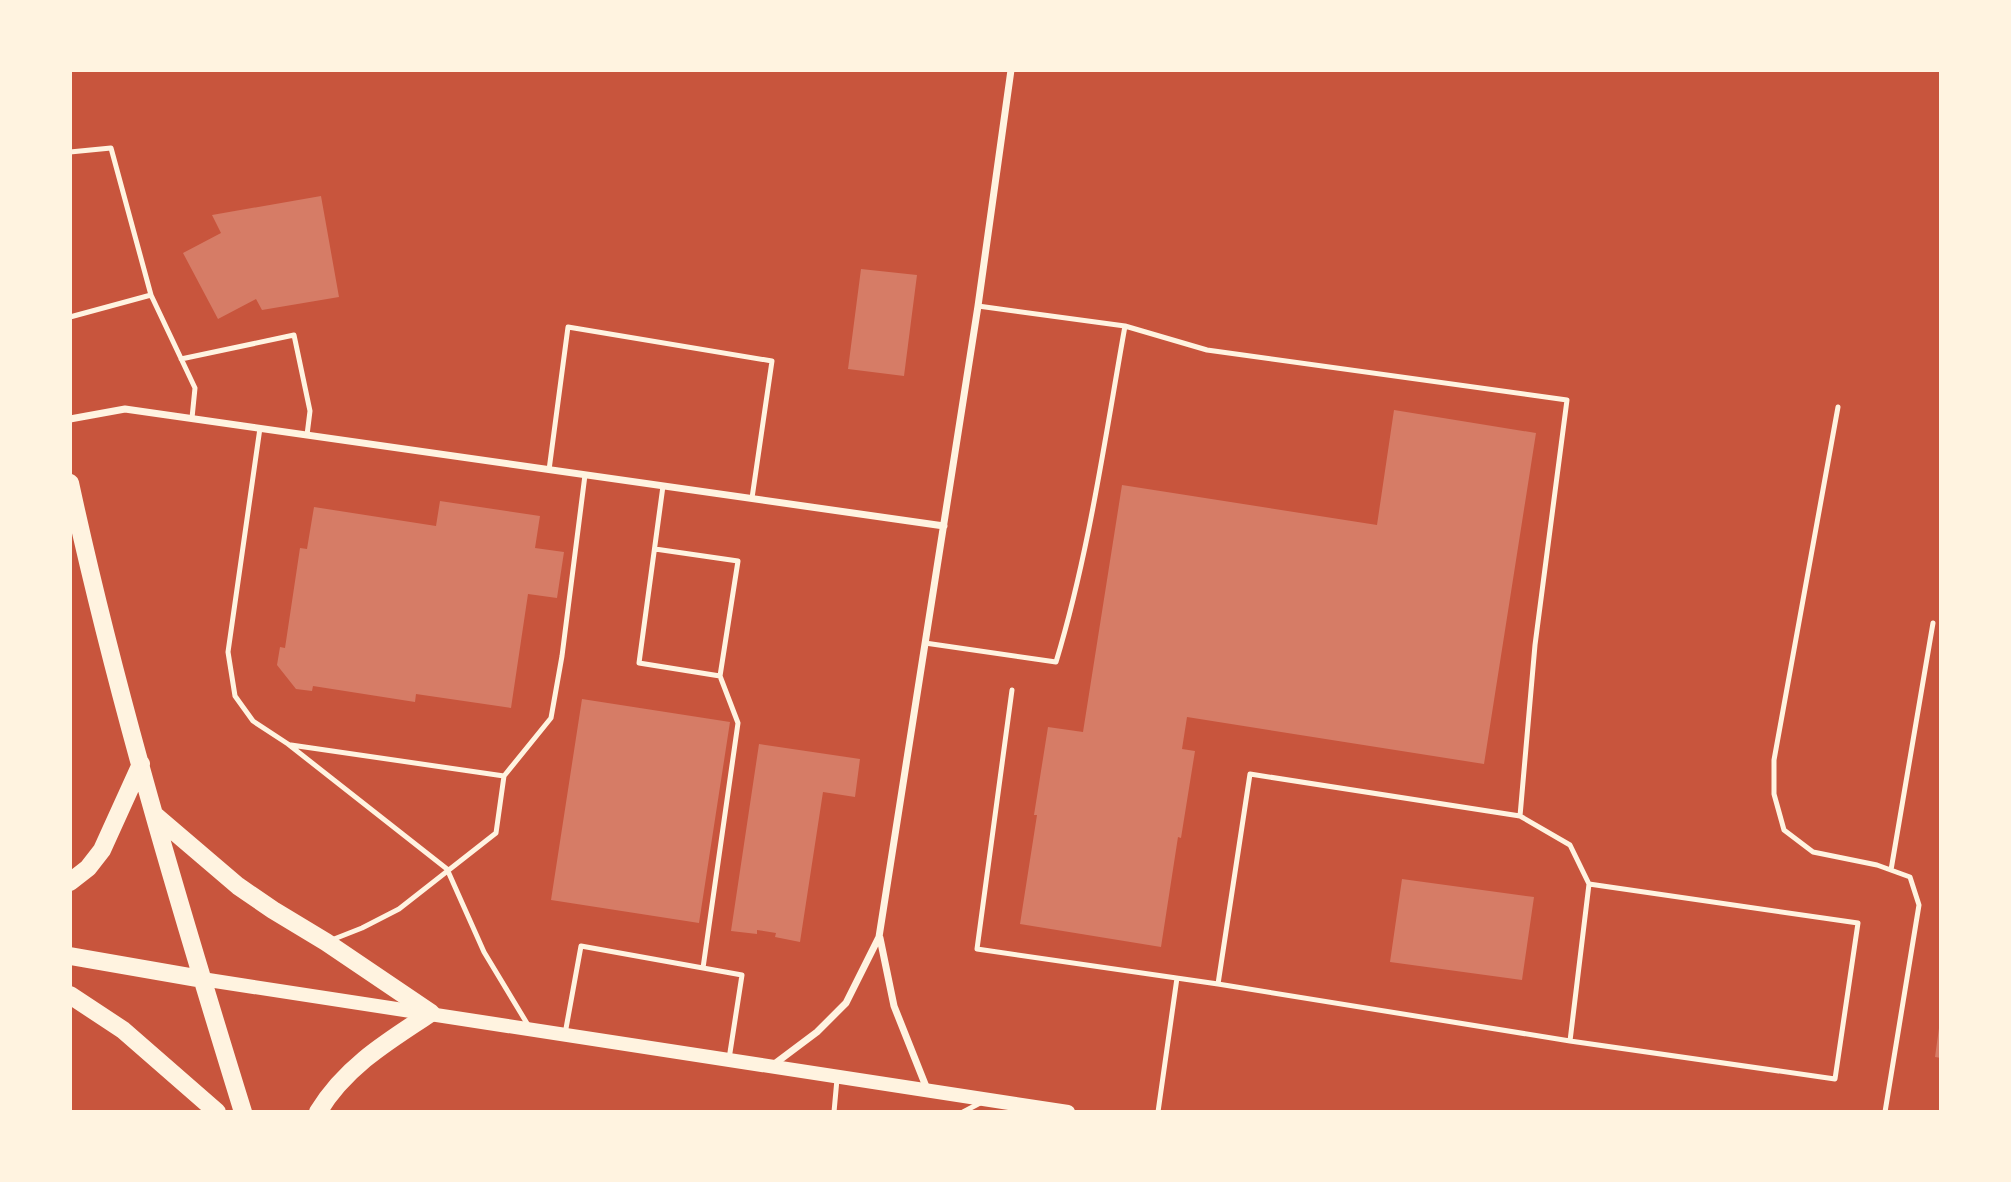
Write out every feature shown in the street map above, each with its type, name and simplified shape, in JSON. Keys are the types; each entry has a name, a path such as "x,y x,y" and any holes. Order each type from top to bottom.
{"main road":[{"path":"70,483 88,563 141,764 243,1112"},
{"path":"70,883 88,868 102,849 141,764"},
{"path":"156,816 238,886 431,1013"},
{"path":"70,956 202,979 1068,1112"},
{"path":"70,995 123,1030 218,1112"},
{"path":"318,1112 335,1086 366,1056 431,1013"}],"street":[{"path":"773,1066 817,1032 846,1003 879,937 978,306 1012,70"},
{"path":"70,419 125,409 944,526"},
{"path":"879,937 894,1006 928,1090"}],"lane":[{"path":"70,152 111,148 151,295 195,388 192,418"},
{"path":"70,317 151,295"},
{"path":"978,306 1125,326 1207,351 1567,400 1535,645 1520,816"},
{"path":"925,643 1056,662 1067,625 1093,506 1125,326"},
{"path":"549,470 568,327 772,361 752,498"},
{"path":"181,359 294,335 310,411 307,435"},
{"path":"1838,407 1774,760 1774,794 1784,830 1813,852 1877,865 1910,877 1919,905 1885,1112"},
{"path":"260,428 228,652 236,696 253,721 288,744 447,870 484,952 530,1028"},
{"path":"326,942 399,909 496,833 504,776 551,718 562,656 585,475"},
{"path":"663,486 639,663 720,676"},
{"path":"655,549 738,561 720,676 738,723 703,968"},
{"path":"1891,870 1933,623"},
{"path":"1012,690 977,949 1217,984 1570,1041 1835,1079 1857,923 1588,884"},
{"path":"288,744 504,776"},
{"path":"1217,984 1250,774 1520,816 1570,845 1588,884 1570,1041"},
{"path":"565,1034 581,946 742,975 729,1059"},
{"path":"1158,1112 1177,978"},
{"path":"834,1112 838,1076"},
{"path":"963,1112 986,1099"}],"building":[{"path":"321,196 339,297 262,310 256,299 218,319 183,253 221,233 212,215"},
{"path":"861,269 917,275 904,376 848,369"},
{"path":"1394,410 1536,433 1484,764 1187,717 1182,749 1195,751 1161,947 1020,924 1048,727 1083,732 1122,485 1377,525"},
{"path":"440,501 540,516 535,548 564,552 557,598 528,594 511,708 416,694 415,702 313,686 312,691 296,689 277,665 280,647 285,648 300,548 307,549 314,507 436,526"},
{"path":"582,699 730,722 699,923 551,900"},
{"path":"759,744 860,759 855,797 823,792 800,942 775,937 776,933 757,930 757,934 731,931"},
{"path":"1402,879 1534,897 1522,980 1390,962"},
{"path":"1941,1028 1941,1058 1935,1057"}]}
